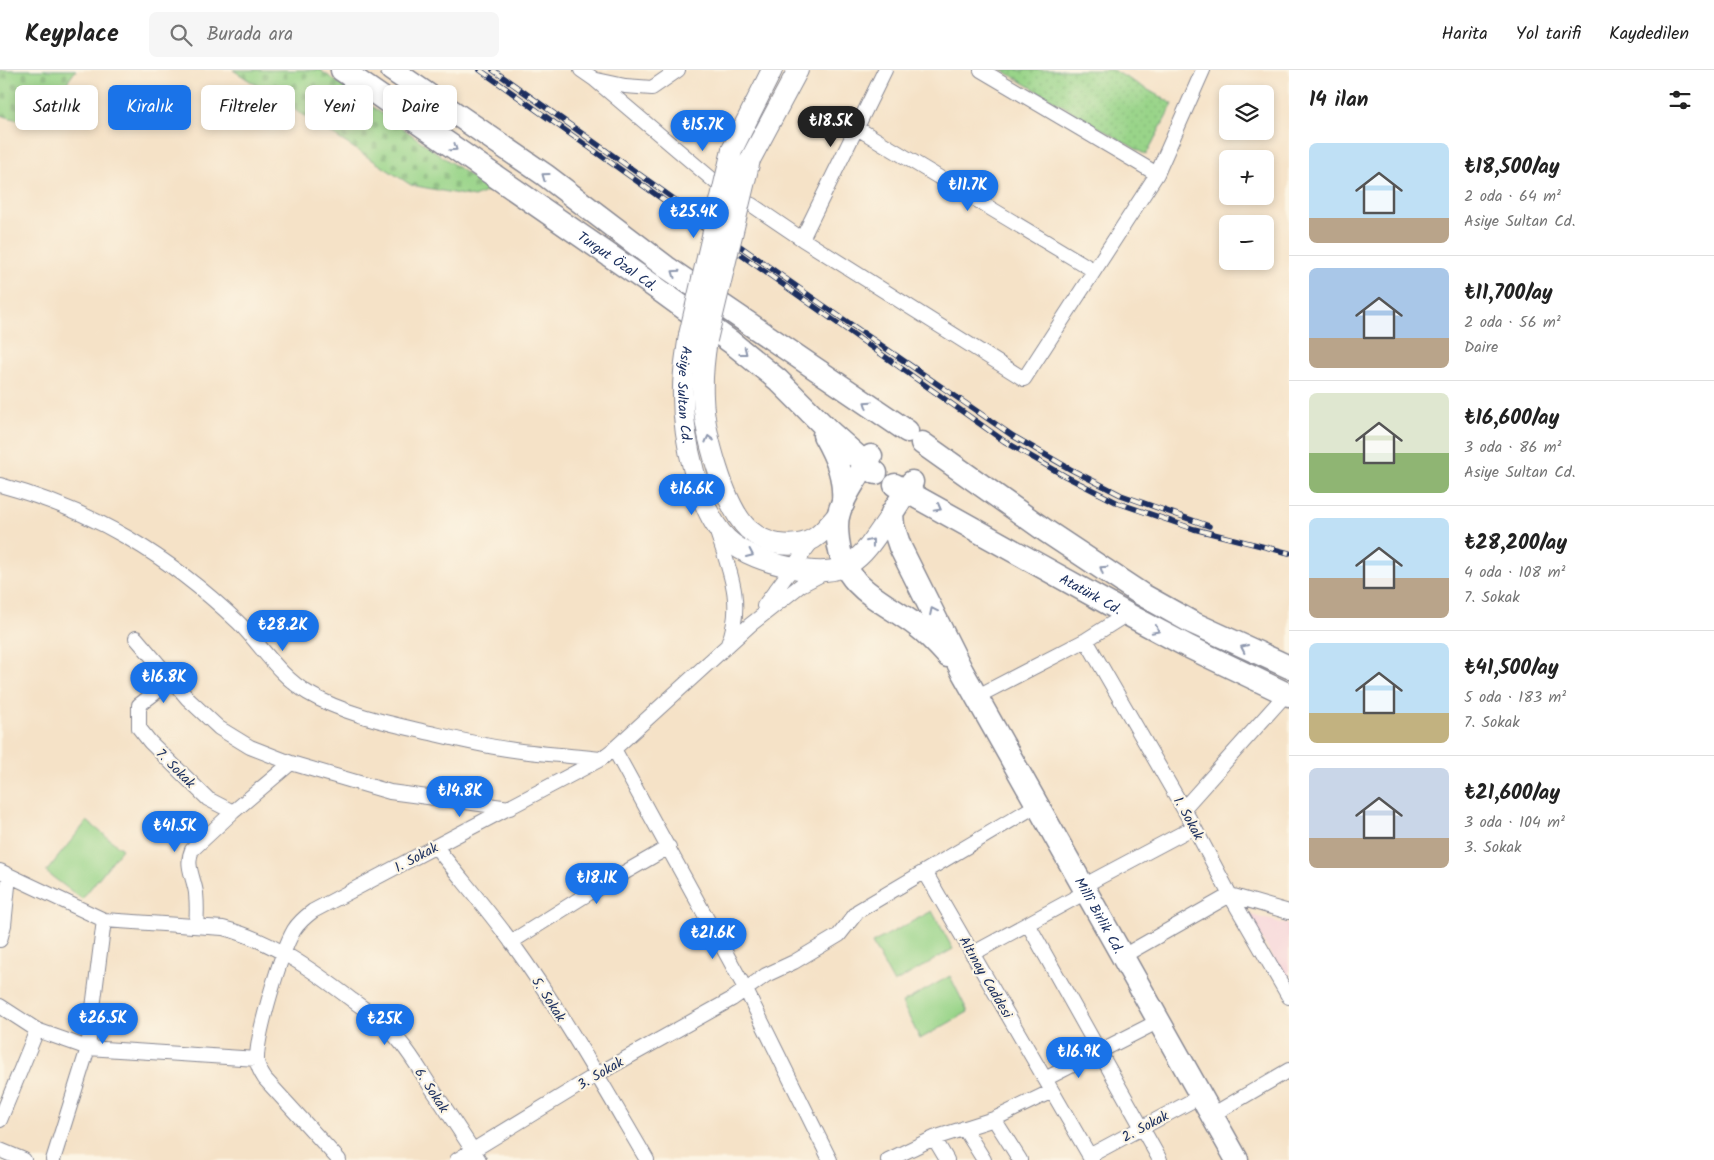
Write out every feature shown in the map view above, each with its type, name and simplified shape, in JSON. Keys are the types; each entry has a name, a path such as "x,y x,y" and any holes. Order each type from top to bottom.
{"main road":[{"name":"Turgut Özal Cd.","path":"342,70 656,287 731,342 778,380 814,416 888,475"},
{"name":"Turgut Özal Cd.","path":"392,70 545,175 666,267 915,437"},
{"name":"Asiye Sultan Cd.","path":"772,70 732,150 698,338 705,418 712,450 734,510 748,529 796,565"},
{"name":"Asiye Sultan Cd.","path":"798,70 750,160 698,338 683,377 684,413 692,460 699,485 712,519 727,539 745,552 768,562 836,570"},
{"path":"814,416 839,463 843,484 836,570"},
{"path":"836,570 856,560 868,547 892,513 888,475 875,443 881,436 898,430 915,437 926,452 924,469 919,476 888,475 841,509"},
{"name":"Atatürk Cd.","path":"915,437 1046,531 1141,594 1191,622 1289,667"},
{"name":"Atatürk Cd.","path":"888,475 1127,614 1189,647 1288,694"},
{"name":"Asiye Sultan Cd.","path":"796,565 805,544 828,526 841,509"},
{"name":"Millî Birlik Cd.","path":"892,513 894,531 900,547 962,671 1237,1160"},
{"name":"Millî Birlik Cd.","path":"836,570 918,626 962,671"}],"street":[{"path":"580,70 625,86 652,88 678,70"},
{"path":"802,240 885,70"},
{"path":"981,70 1157,174"},
{"path":"596,75 733,197 752,206 802,240 1024,379 1157,174 1203,70"},
{"path":"857,128 1094,270"},
{"path":"0,485 28,492 79,512 132,540 172,565 241,625 281,671 306,692 337,707 396,725 512,750 601,759"},
{"path":"712,519 730,574 735,598 736,612 727,646"},
{"name":"1. Sokak","path":"257,1059 265,1017 284,954 298,924 313,911 601,759 750,625 796,565"},
{"path":"976,697 1086,640 1127,614"},
{"path":"136,638 188,699 219,728 250,746 291,763 390,792 510,808"},
{"name":"1. Sokak","path":"1086,640 1184,808 1230,895 1289,997"},
{"name":"7. Sokak","path":"172,680 139,705 139,728 169,763 208,799 234,812"},
{"path":"1184,808 1288,694"},
{"path":"614,749 746,990 830,1160"},
{"path":"196,926 198,907 196,890 188,858 192,850 291,763"},
{"name":"3. Sokak","path":"457,1160 475,1155 596,1074 732,999 766,975 794,962 838,935 858,911 1037,805"},
{"path":"972,954 1028,924 1194,827"},
{"name":"5. Sokak","path":"436,847 511,942 596,1074 647,1160"},
{"path":"511,942 589,893 669,847"},
{"name":"Altınay Caddesi","path":"924,872 1090,1158"},
{"path":"0,940 4,925 4,874 104,920 88,1048 53,1160"},
{"path":"1122,956 1230,895 1289,912"},
{"name":"6. Sokak","path":"104,920 223,928 237,932 284,954 338,989 390,1030 414,1061 475,1155"},
{"path":"1028,924 1160,1160"},
{"path":"0,1006 37,1030 88,1048 257,1059 260,1072 265,1079 339,1160"},
{"path":"888,1160 934,1138 994,1119 1099,1052 1159,1021"},
{"path":"0,1120 37,1030"},
{"path":"1212,1116 1289,1070"},
{"name":"2. Sokak","path":"1090,1158 1201,1096"},
{"path":"994,1119 1020,1160"},
{"path":"964,1128 984,1160"},
{"path":"934,1138 947,1160"},
{"path":"0,1150 24,1160"}],"shaded area":[{"path":"1247,914 1289,925 1289,985"}],"green space":[{"path":"0,70 76,70 65,85 15,85 15,119 0,115"},
{"path":"233,70 320,70 341,85 305,85 305,117 295,110 295,85 256,85"},
{"path":"1002,70 1113,70 1173,104 1146,155"},
{"path":"373,107 383,114 383,130 405,130 490,190 474,197 411,185 326,130 373,130"},
{"path":"87,821 122,849 82,899 46,872"},
{"path":"932,911 953,949 894,983 872,943"},
{"path":"950,976 968,1012 920,1039 902,1003"}],"railway":[{"path":"480,70 1004,441 1065,476 1118,503 1194,529 1289,553"},
{"path":"493,70 817,301 1013,436 1070,469 1121,495 1209,526"}]}
